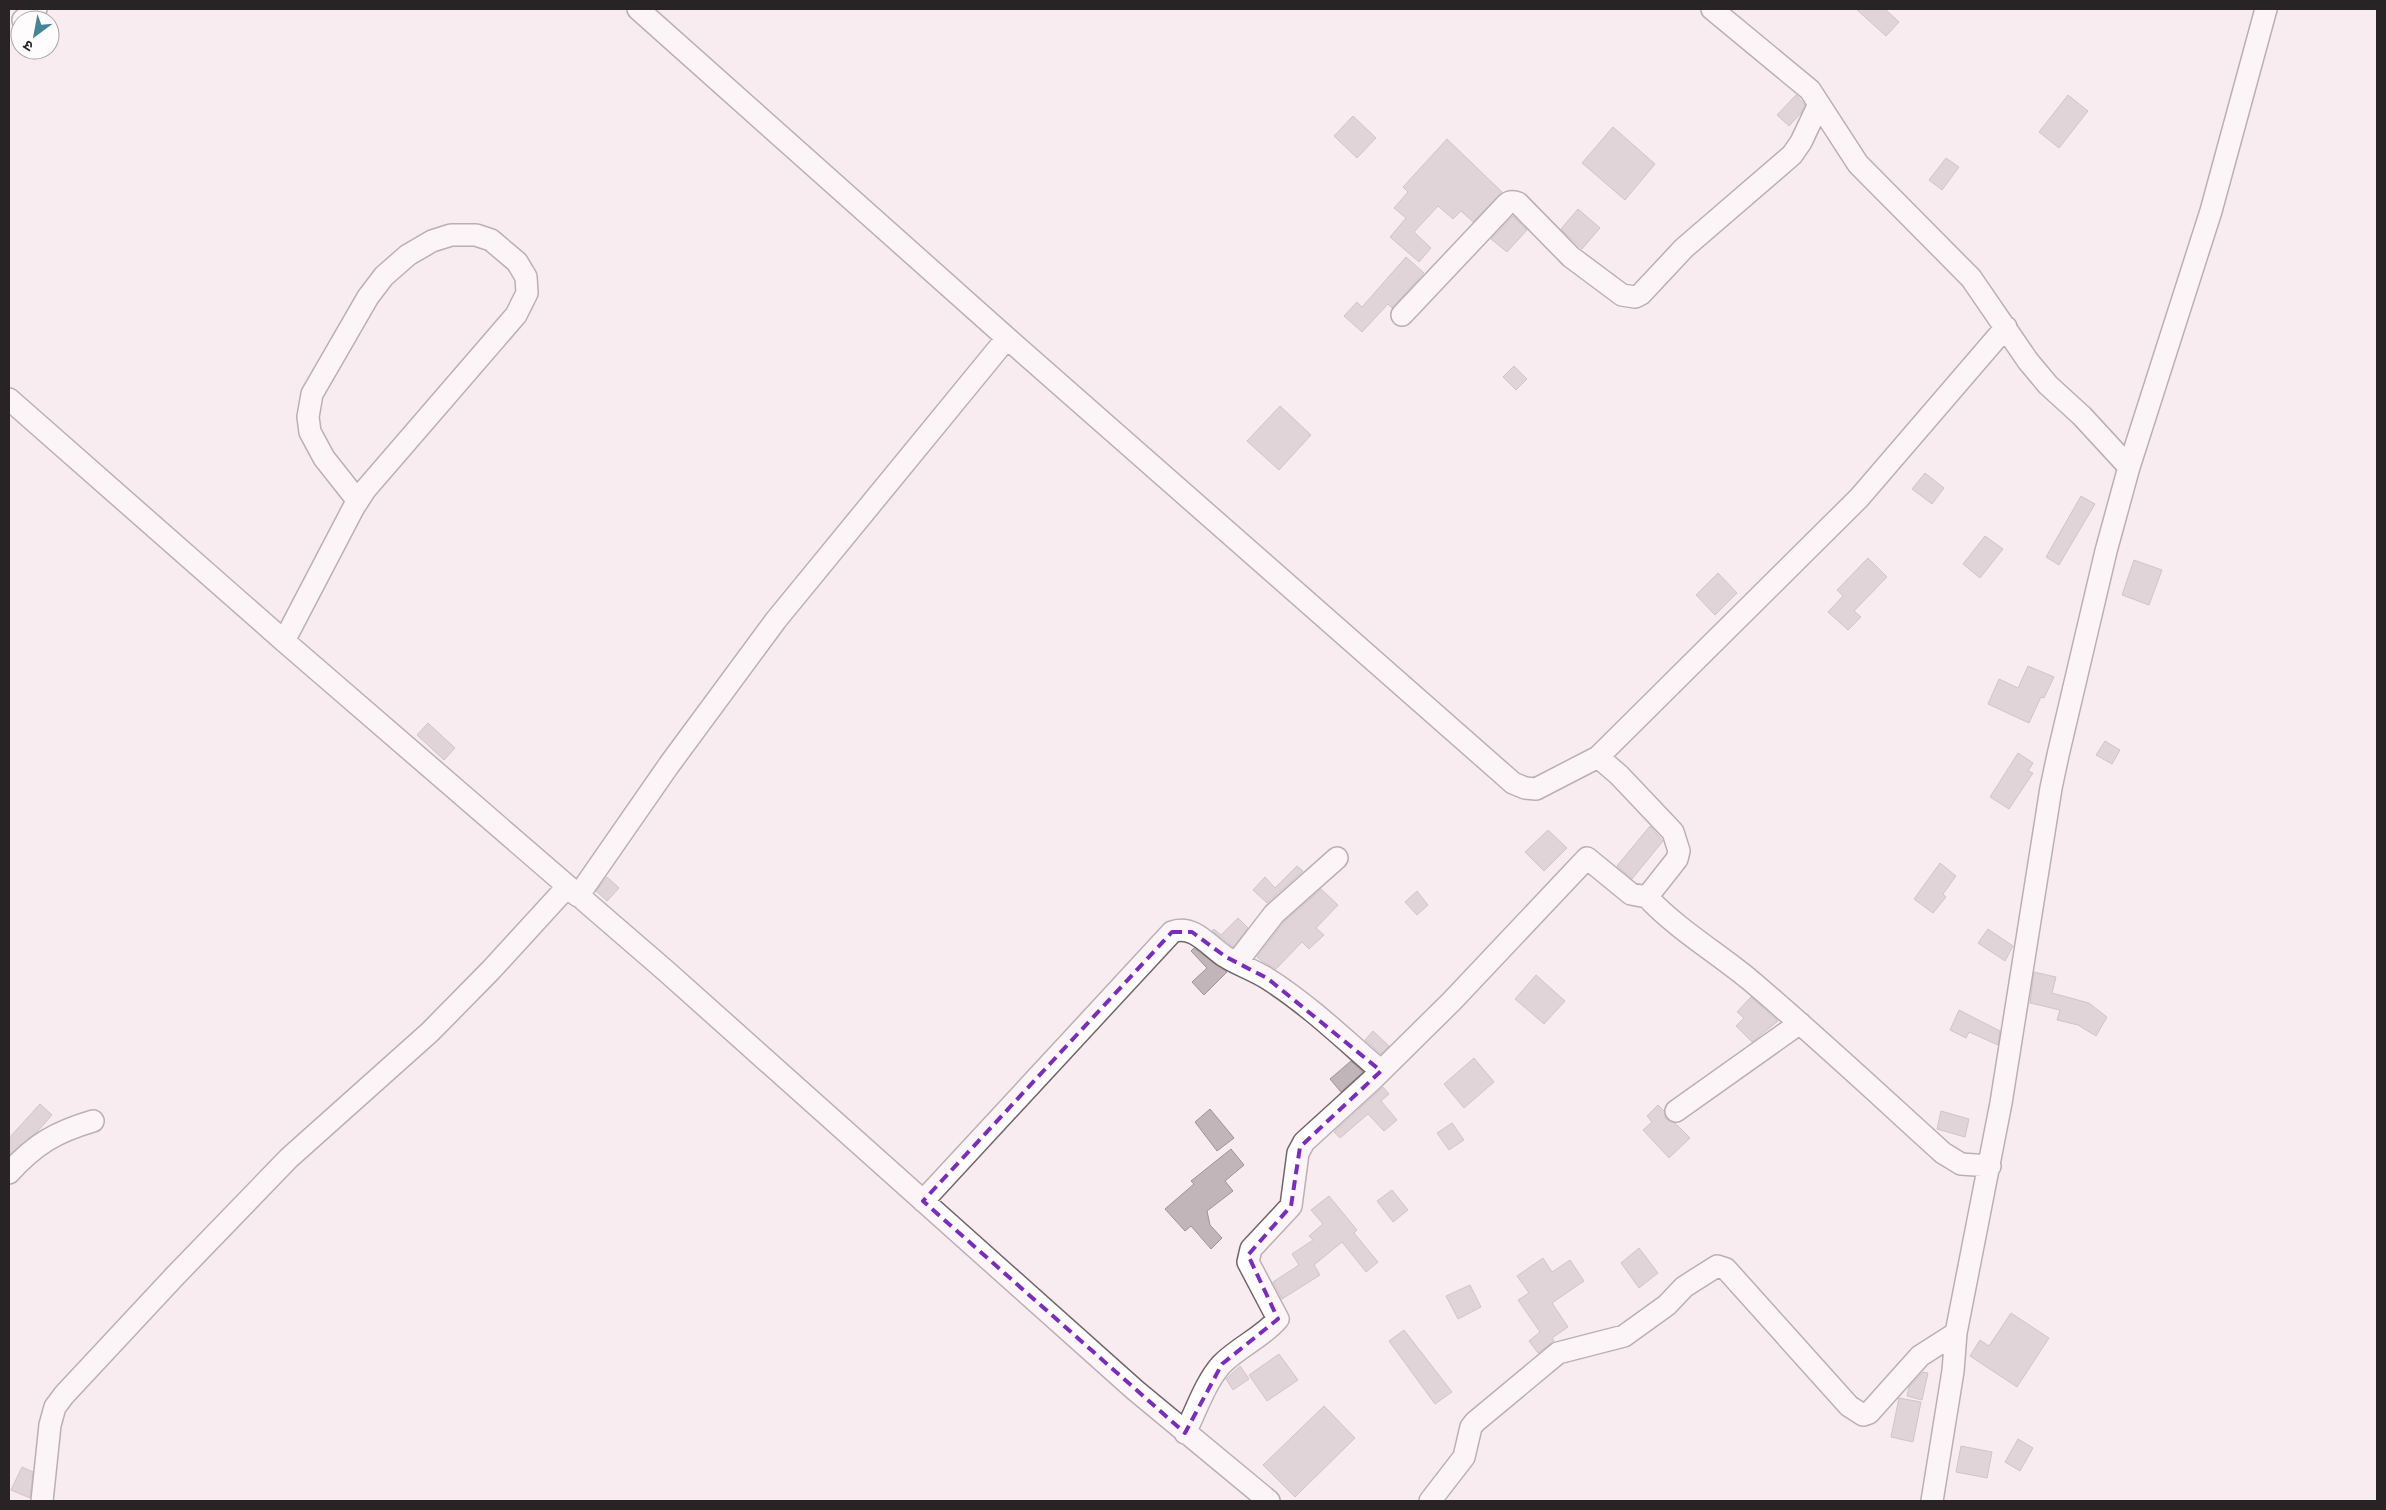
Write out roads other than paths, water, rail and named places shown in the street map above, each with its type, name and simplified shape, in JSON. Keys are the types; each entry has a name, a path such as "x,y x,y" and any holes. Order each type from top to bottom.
{"street":[{"path":"638,9 1007,338 1513,784 1525,788 1536,789 1598,758 1859,498 2006,328"},
{"path":"1712,9 1799,80 1819,104 1858,164 1971,278 2028,361 2048,385 2082,416 2129,467"},
{"path":"1932,1501 1953,1371 1956,1333 1990,1166 2051,788 2106,551 2129,467 2213,202 2266,9"},
{"path":"1402,315 1508,202 1513,201 1518,203 1571,257 1622,295 1635,297 1641,294 1689,243 1792,155 1801,142 1819,104"},
{"path":"284,642 358,501 516,314 527,293 526,277 517,262 490,240 476,235 451,236 432,241 408,254 384,276 368,297 312,394 308,417 310,432 324,458 358,501"},
{"path":"42,1501 50,1425 55,1407 64,1395 289,1158 430,1032 567,893 669,765 776,620 1007,338"},
{"path":"9,399 567,893 775,1067 1185,1433 1269,1501"},
{"path":"1598,758 1619,775 1673,832 1679,852 1677,859 1646,897"},
{"path":"1236,962 1274,914 1337,858"},
{"path":"1185,1433 1214,1375 1222,1364 1270,1329 1278,1319 1248,1262 1248,1255 1251,1249 1292,1206 1300,1147 1452,1001 1587,858 1631,894 1646,897 1658,909 1730,964 1800,1023 1943,1153 1961,1164 1990,1166"},
{"path":"923,1201 1172,932 1184,929 1192,932 1216,950 1280,988 1381,1071"},
{"path":"1676,1111 1800,1023"},
{"path":"9,1173 30,1150 49,1137 93,1121"},
{"path":"1430,1501 1464,1457 1471,1428 1475,1422 1550,1358 1565,1350 1624,1336 1666,1305 1684,1287 1716,1266 1726,1269 1849,1406 1863,1415 1869,1413 1920,1356 1956,1333"}]}
